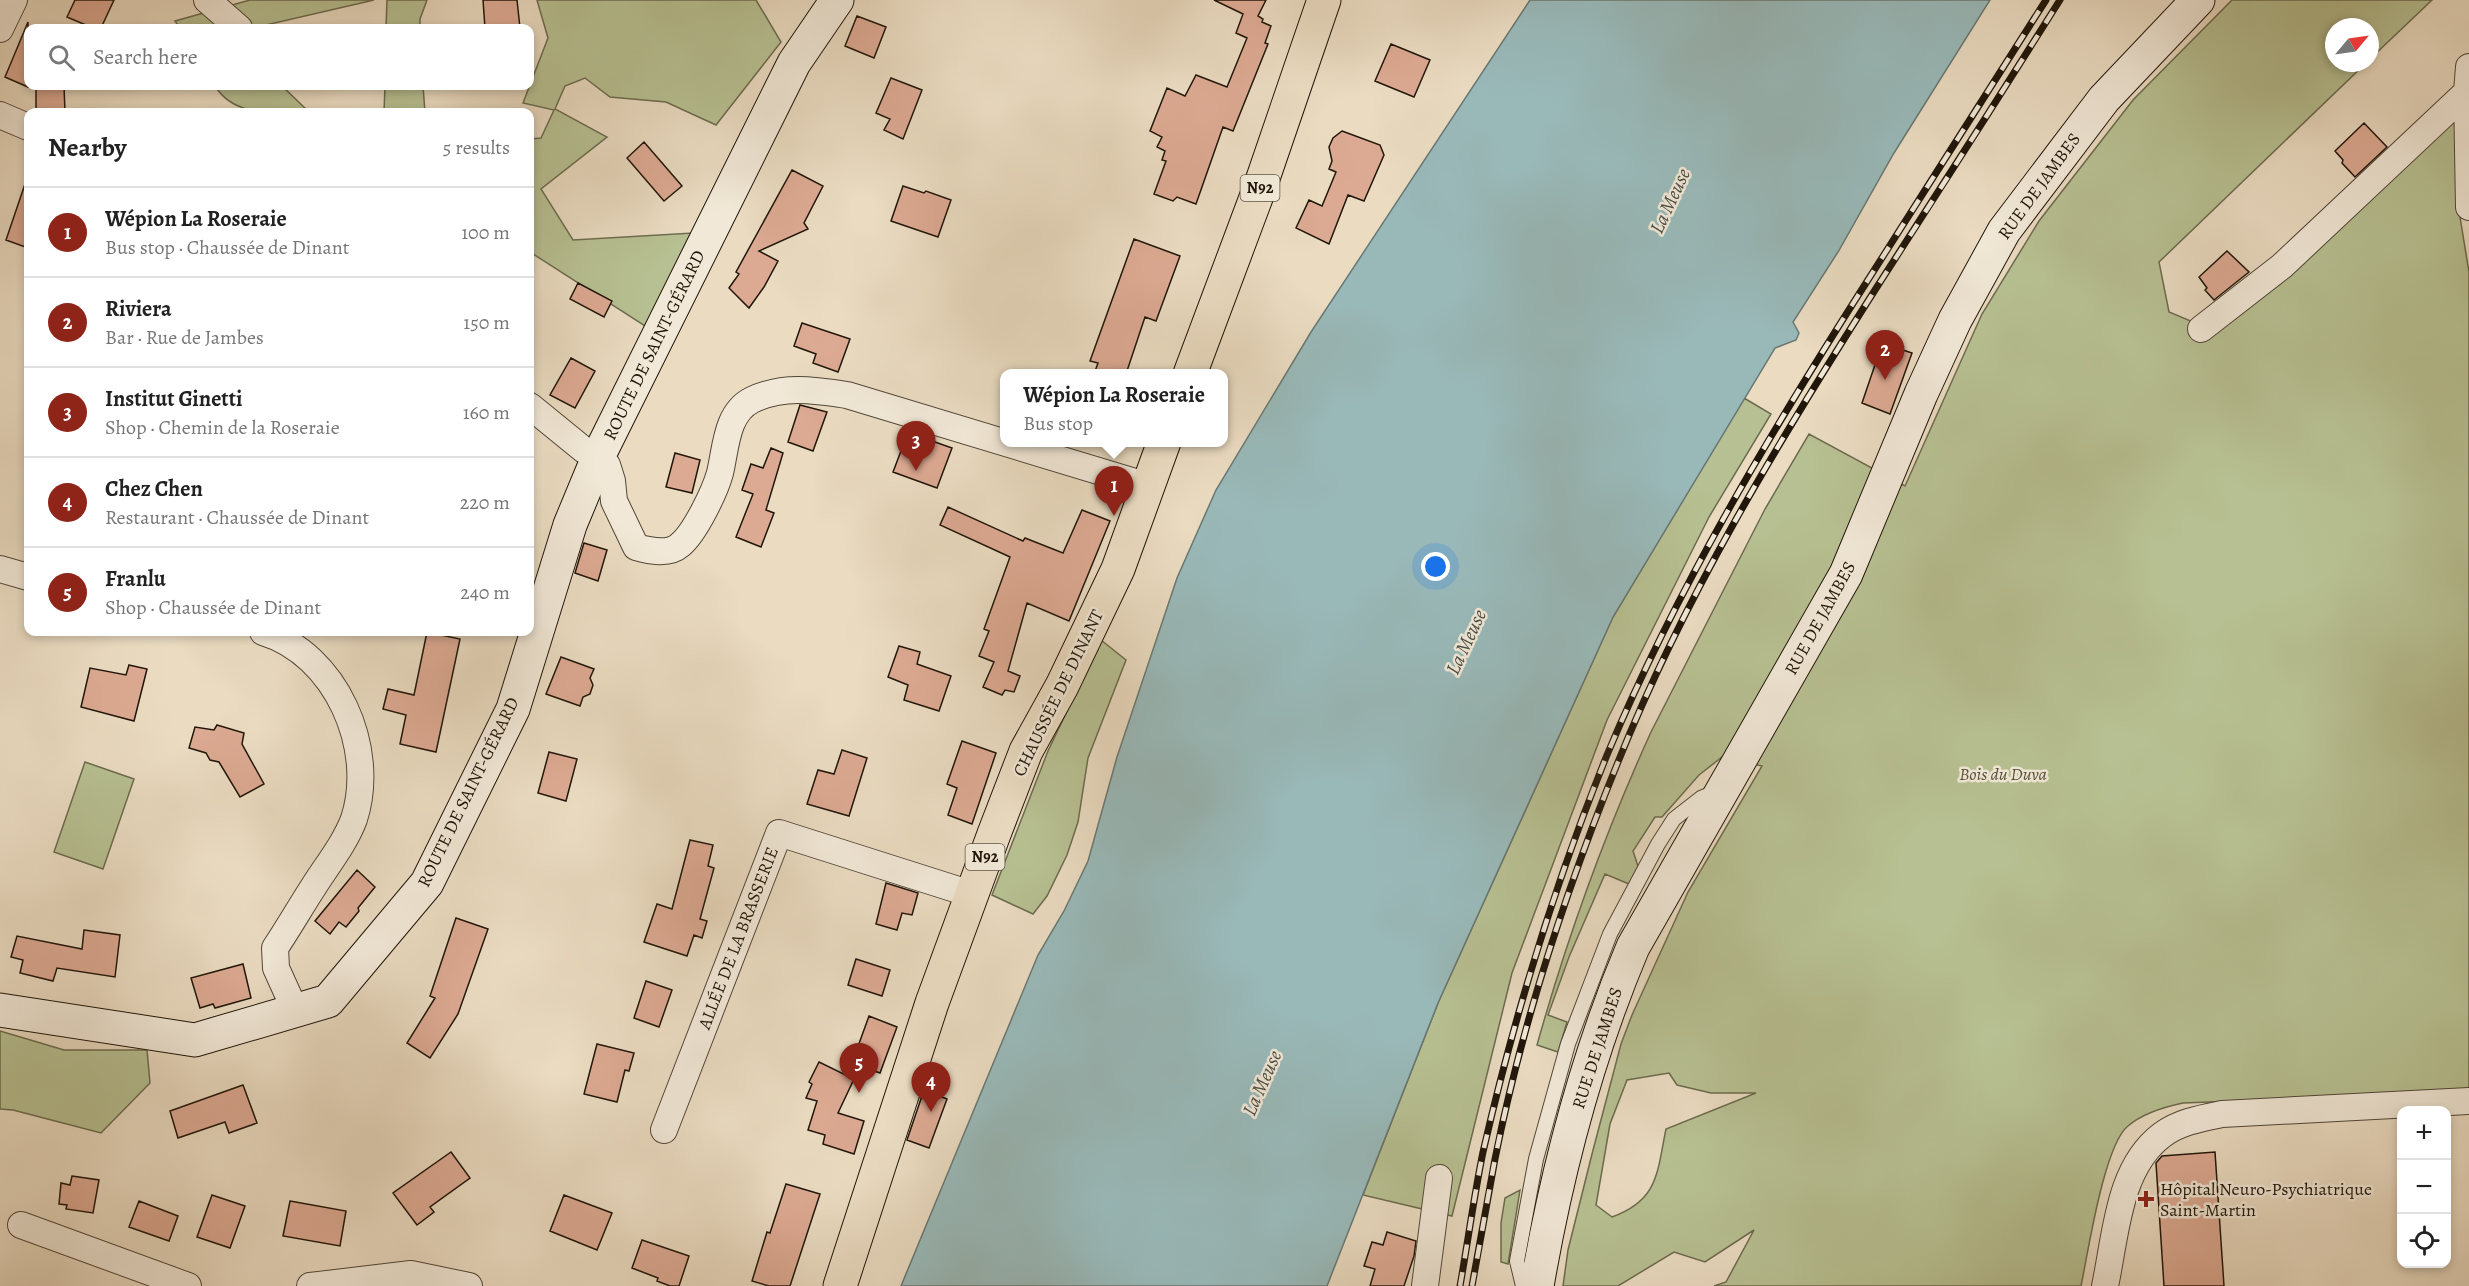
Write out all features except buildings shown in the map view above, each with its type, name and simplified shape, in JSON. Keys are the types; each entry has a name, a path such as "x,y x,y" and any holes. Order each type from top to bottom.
{"main road":[{"name":"ROUTE DE SAINT-GÉRARD","path":"0,1010 195,1040 328,1000 427,883 513,709 570,525 599,455 794,63 837,0"},
{"name":"N92","path":"1192,369 1260,187 1324,0"},
{"name":"RUE DE JAMBES","path":"1537,1286 1558,1179 1593,1051 1610,1001 1639,936 1846,574 1921,394 1955,320 2004,231 2104,99 2198,0"},
{"name":"CHAUSSÉE DE DINANT","path":"840,1286 932,1003 971,894 1026,751 1062,686 1118,569 1162,447"}],"street":[{"path":"0,29 14,0"},
{"path":"207,0 234,24"},
{"path":"2468,80 2469,207"},
{"path":"2201,329 2282,266 2468,80"},
{"path":"0,115 24,126"},
{"path":"534,409 584,450 599,455 607,465 612,481 614,501 636,547 656,553 680,546 694,527 719,476 735,415 751,400 798,388 847,395 1000,441"},
{"path":"1019,447 1148,486"},
{"path":"0,569 24,576"},
{"path":"270,636 302,652 324,672 336,690 356,740 360,768 360,790 354,818 344,840 275,948 276,968 295,1010"},
{"name":"ALLÉE DE LA BRASSERIE","path":"664,1130 779,833 971,894"},
{"path":"2105,1286 2127,1181 2140,1156 2163,1134 2192,1120 2222,1114 2469,1101"},
{"path":"1425,1286 1439,1178"},
{"path":"21,1226 188,1286"},
{"path":"310,1286 411,1274 432,1282 469,1286"}],"lane":[{"path":"1524,1286 1517,1261 1536,1159 1568,1044 1610,934 1658,844 1674,819 1701,798 1723,789"}],"green space":[{"path":"250,0 374,0 270,24 177,24 175,21"},
{"path":"387,0 427,0 420,24 386,24"},
{"path":"537,0 756,0 781,42 716,125 666,102 610,97 585,78 565,86 555,109 607,137 541,189 573,240 710,232 659,335 534,255 534,139 541,138 554,110 523,103 528,90 534,90 534,74 548,38"},
{"name":"Bois du Duva","path":"2232,0 2432,0 2379,50 2379,18 2325,18 2325,72 2357,72 2159,262 2169,312 2200,325 2448,117 2455,121 2459,211 2469,272 2469,1092 2183,1103 2147,1114 2128,1126 2119,1137 2112,1154 2098,1201 2081,1286 1714,1286 1726,1282 1754,1230 1705,1262 1674,1252 1618,1286 1563,1286 1568,1250 1592,1154 1621,1044 1632,1015 1688,892 1762,766 1722,757 1699,775 1662,817 1655,817 1633,851 1638,866 1629,884 1605,874 1569,957 1548,1015 1567,1022 1558,1052 1537,1045 1574,926 1634,770 1651,732 1765,509 1809,434 1905,486 1982,314 2039,221 2133,100","holes":["1669,1073 1677,1085 1711,1093 1756,1093 1666,1129 1653,1183 1639,1202 1612,1217 1596,1205 1610,1124 1627,1080"]},
{"path":"218,90 286,90 305,108 244,108 233,104"},
{"path":"385,90 423,90 425,108 384,108"},
{"path":"1744,398 1771,414 1709,517 1607,720 1512,973 1452,1216 1363,1195 1438,1003 1613,617"},
{"path":"1101,640 1126,660 1088,758 1078,822 1067,855 1047,896 1033,914 992,895 1048,751"},
{"path":"85,762 134,779 103,869 54,852"},
{"path":"0,1031 64,1050 147,1050 150,1083 101,1133 13,1110 0,1109"},
{"path":"1520,1190 1508,1264 1501,1262 1501,1223 1505,1198"}],"water":[{"name":"La Meuse","path":"1530,0 1990,0 1894,153 1838,252 1793,322 1799,333 1796,340 1775,348 1613,617 1438,1003 1327,1286 901,1286 1038,955 1064,911 1088,861 1117,757 1177,578 1216,490 1311,332"}],"railway":[{"path":"1460,1286 1483,1152 1522,1001 1570,852 1607,755 1635,692 1696,568 1764,448 1836,330 2046,0"},
{"path":"1472,1286 1495,1159 1532,1007 1563,908 1599,810 1644,700 1703,579 1769,462 1839,347 2060,0"}],"place":[{"name":"Riviera","path":"1885,380"},
{"name":"Institut Ginetti","path":"916,471"},
{"name":"Wépion La Roseraie","path":"1114,516"},
{"name":"Franlu","path":"859,1093"},
{"name":"Chez Chen","path":"931,1112"},
{"name":"Hôpital Neuro-Psychiatrique Saint-Martin","path":"2146,1199"}]}
